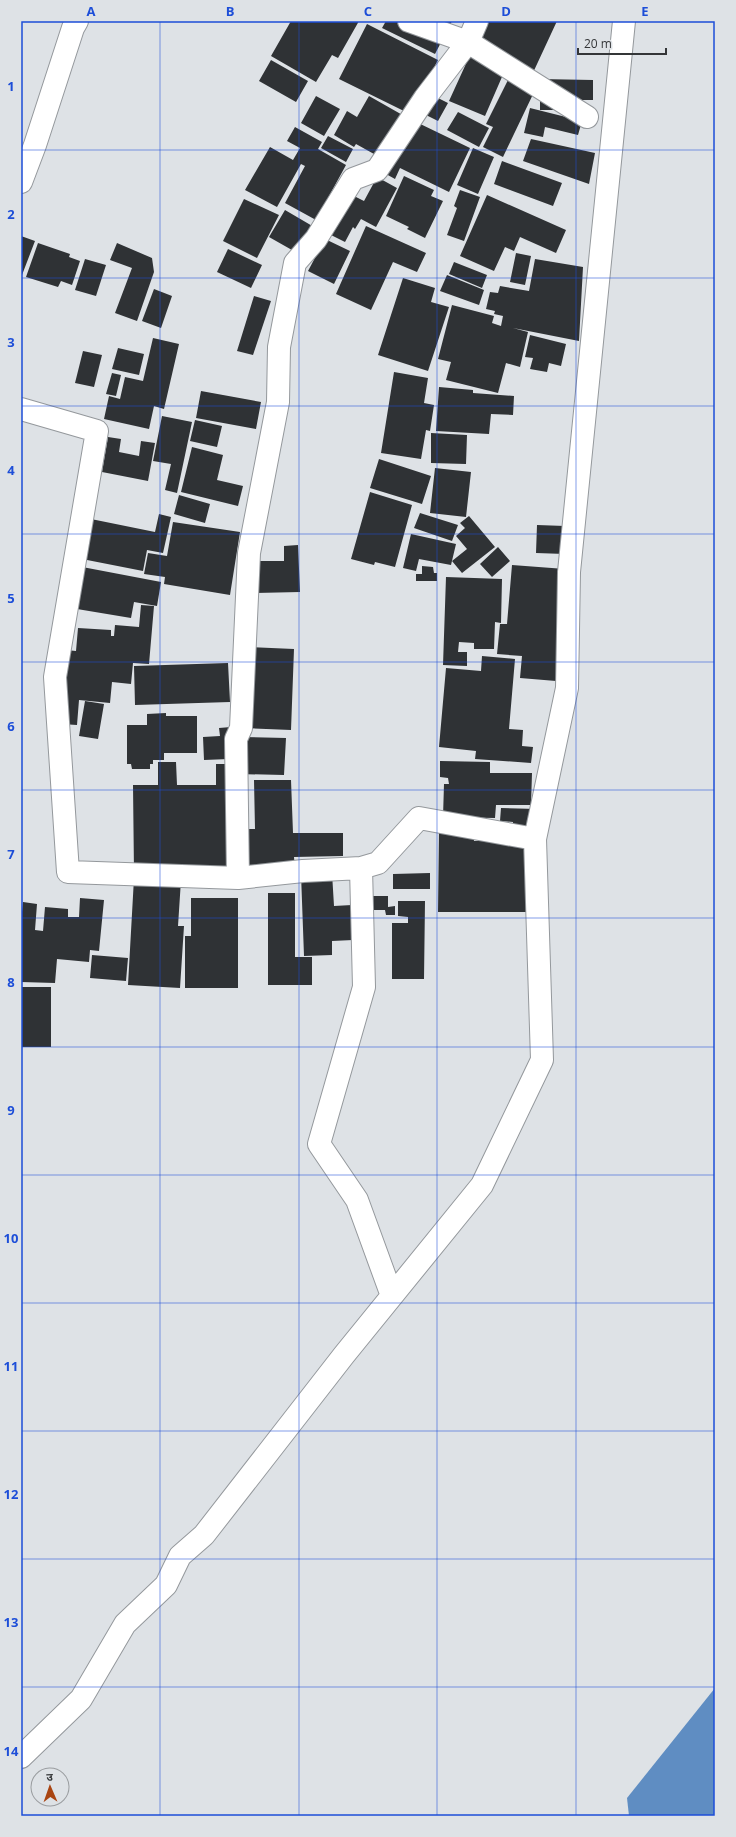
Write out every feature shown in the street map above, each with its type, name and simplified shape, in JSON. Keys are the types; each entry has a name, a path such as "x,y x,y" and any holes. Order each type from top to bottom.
{"street":[{"path":"23,172 35,145 73,28 77,21"},
{"path":"409,21 468,42 587,117"},
{"path":"238,878 236,739 241,728 249,552 278,402 279,347 295,263 316,238 353,179 377,170 425,98 468,42 477,21"},
{"path":"21,1757 81,1699 125,1624 166,1585 180,1556 204,1535 344,1355 482,1185 542,1060 535,839 568,688 569,572 624,21"},
{"path":"21,409 97,431 55,678 68,872 238,878 303,871 360,868 378,863 419,818 535,839"},
{"path":"360,868 364,987 318,1144 357,1200 392,1296"}],"water":[{"path":"715,1688 715,1816 629,1816 627,1798"}],"building":[{"path":"291,21 359,21 338,58 332,55 316,82 271,56"},
{"path":"386,21 452,21 435,54 382,28"},
{"path":"480,21 557,21 531,77 468,48"},
{"path":"367,24 438,60 410,114 339,79"},
{"path":"470,55 505,70 485,116 449,101"},
{"path":"271,60 308,81 296,102 259,81"},
{"path":"510,76 536,88 503,157 483,147 493,127 486,124"},
{"path":"540,79 593,80 593,100 573,100 573,110 540,110"},
{"path":"316,96 340,109 324,136 301,123"},
{"path":"369,96 406,117 383,159 356,144 354,147 334,135 347,111 357,117"},
{"path":"436,97 448,103 438,121 426,115"},
{"path":"530,108 582,121 578,135 545,127 543,137 524,133"},
{"path":"458,112 489,128 479,147 447,130"},
{"path":"412,120 470,148 449,192 400,168 395,179 386,174"},
{"path":"295,127 322,142 318,149 346,165 316,220 285,203 305,166 301,164 277,207 245,190 270,147 293,160 300,148 287,141"},
{"path":"328,136 353,149 346,162 321,148"},
{"path":"531,139 595,153 589,184 523,161"},
{"path":"473,148 494,157 478,194 457,185"},
{"path":"502,161 562,183 553,206 494,184"},
{"path":"404,176 434,190 431,196 443,201 425,238 407,229 409,227 386,216"},
{"path":"377,177 397,188 376,227 361,219 355,229 353,227 345,242 327,233 338,212 344,215 354,196 364,201"},
{"path":"460,190 480,197 464,241 447,235 457,208 454,206"},
{"path":"487,195 566,230 556,253 520,237 514,251 505,247 494,271 460,256"},
{"path":"244,199 279,215 257,258 223,241"},
{"path":"285,210 314,227 299,254 269,237"},
{"path":"366,226 426,253 417,272 393,262 371,310 336,294"},
{"path":"21,236 35,241 22,275 21,274"},
{"path":"325,239 350,251 334,284 308,271"},
{"path":"38,243 70,254 69,257 80,261 72,285 61,281 58,287 26,277"},
{"path":"117,243 152,258 154,272 137,321 115,313 132,268 110,260"},
{"path":"228,249 262,265 251,288 217,272"},
{"path":"516,253 531,256 525,285 510,282"},
{"path":"85,259 106,265 96,296 75,290"},
{"path":"535,259 583,267 579,341 513,328 528,332 520,367 506,363 498,393 446,380 451,362 438,359 452,305 494,316 492,323 501,326 503,316 494,314 495,311 486,309 490,292 498,293 500,286 529,291"},
{"path":"454,262 487,275 482,288 449,274"},
{"path":"447,275 484,290 479,305 440,291"},
{"path":"403,278 435,288 431,302 449,307 428,371 378,355"},
{"path":"154,289 172,296 161,328 142,321"},
{"path":"254,296 271,301 253,355 237,351"},
{"path":"530,335 566,344 561,366 549,363 547,372 530,369 533,358 525,357"},
{"path":"153,338 179,344 164,409 154,406 149,429 104,419 109,396 120,399 125,377 143,381"},
{"path":"118,348 144,354 139,375 112,369"},
{"path":"83,351 102,355 94,387 75,383"},
{"path":"394,372 428,378 424,403 434,405 430,431 426,430 421,459 381,453"},
{"path":"112,373 121,375 116,396 106,394"},
{"path":"439,387 473,390 473,393 514,396 513,415 491,414 489,434 436,431"},
{"path":"201,391 261,402 256,429 196,418"},
{"path":"162,416 192,422 177,493 165,490 171,464 153,461"},
{"path":"195,420 222,426 217,447 190,441"},
{"path":"431,433 467,435 466,464 431,463"},
{"path":"108,437 121,439 119,452 139,456 141,441 155,443 148,481 102,472"},
{"path":"192,447 223,455 217,480 243,486 238,506 181,492"},
{"path":"379,459 431,476 422,504 370,488"},
{"path":"435,468 471,472 466,517 430,513"},
{"path":"370,492 412,505 395,567 375,562 374,565 351,559"},
{"path":"179,495 210,504 205,523 174,514"},
{"path":"420,513 458,525 452,541 414,528"},
{"path":"159,514 171,517 163,553 147,550 143,571 82,559 91,519 155,532"},
{"path":"469,516 495,547 462,573 452,561 467,549 456,536 465,528 460,523"},
{"path":"173,522 240,532 230,595 164,584 165,577 144,574 148,553 167,556"},
{"path":"537,525 565,526 565,554 536,553"},
{"path":"411,534 456,544 451,565 419,559 416,571 403,568"},
{"path":"298,545 300,592 255,593 254,561 284,561 284,546"},
{"path":"498,547 510,561 492,577 480,564"},
{"path":"512,565 565,569 556,681 520,678 522,656 497,654 500,624 507,624"},
{"path":"77,566 161,582 157,606 134,602 131,618 77,609 80,594 72,592"},
{"path":"422,566 433,567 434,573 437,573 437,581 416,581 416,574 422,574"},
{"path":"446,577 502,579 501,623 495,622 494,649 474,649 474,643 459,642 458,652 467,652 467,666 443,665"},
{"path":"141,605 154,606 149,664 133,663 131,684 112,682 110,703 79,700 77,725 61,724 66,650 76,651 78,628 111,630 111,636 114,636 115,625 139,627"},
{"path":"248,647 294,649 291,730 244,728"},
{"path":"482,656 515,659 509,729 523,730 522,746 533,747 531,763 475,759 476,751 439,747 446,668 481,671"},
{"path":"228,663 230,702 135,705 134,666"},
{"path":"85,701 104,704 98,739 79,736"},
{"path":"166,713 166,716 197,716 197,753 164,753 164,760 153,760 153,764 150,764 150,769 132,769 131,764 127,764 127,725 147,725 147,714"},
{"path":"231,727 229,759 204,760 203,737 220,736 219,728"},
{"path":"239,737 286,738 284,775 238,774"},
{"path":"440,761 490,762 490,773 532,773 531,805 496,805 495,818 443,817 444,784 449,784 448,778 440,777"},
{"path":"158,762 176,762 177,785 216,785 216,764 235,764 235,873 134,873 133,785 158,785"},
{"path":"254,780 291,780 293,833 343,833 343,856 294,857 295,869 240,870 240,829 255,829"},
{"path":"501,808 537,809 536,829 513,828 513,822 500,821"},
{"path":"439,829 473,829 474,841 531,841 531,912 438,912"},
{"path":"332,873 334,906 352,905 353,940 332,941 332,955 304,956 301,874"},
{"path":"430,873 430,889 393,889 393,874"},
{"path":"134,878 181,880 178,926 184,926 180,988 128,985"},
{"path":"268,893 295,893 295,957 312,957 312,985 268,985"},
{"path":"371,896 388,896 388,907 395,906 395,915 386,915 385,910 371,910"},
{"path":"80,898 104,900 99,951 90,950 89,962 57,959 55,983 21,982 21,922 23,902 37,904 35,930 43,931 45,907 68,909 68,917 79,917"},
{"path":"191,898 238,898 238,988 185,988 185,936 191,936"},
{"path":"398,901 425,901 424,979 392,979 392,923 408,923 408,917 398,916"},
{"path":"92,955 128,958 126,981 90,978"},
{"path":"21,987 51,987 51,1047 21,1047"}]}
